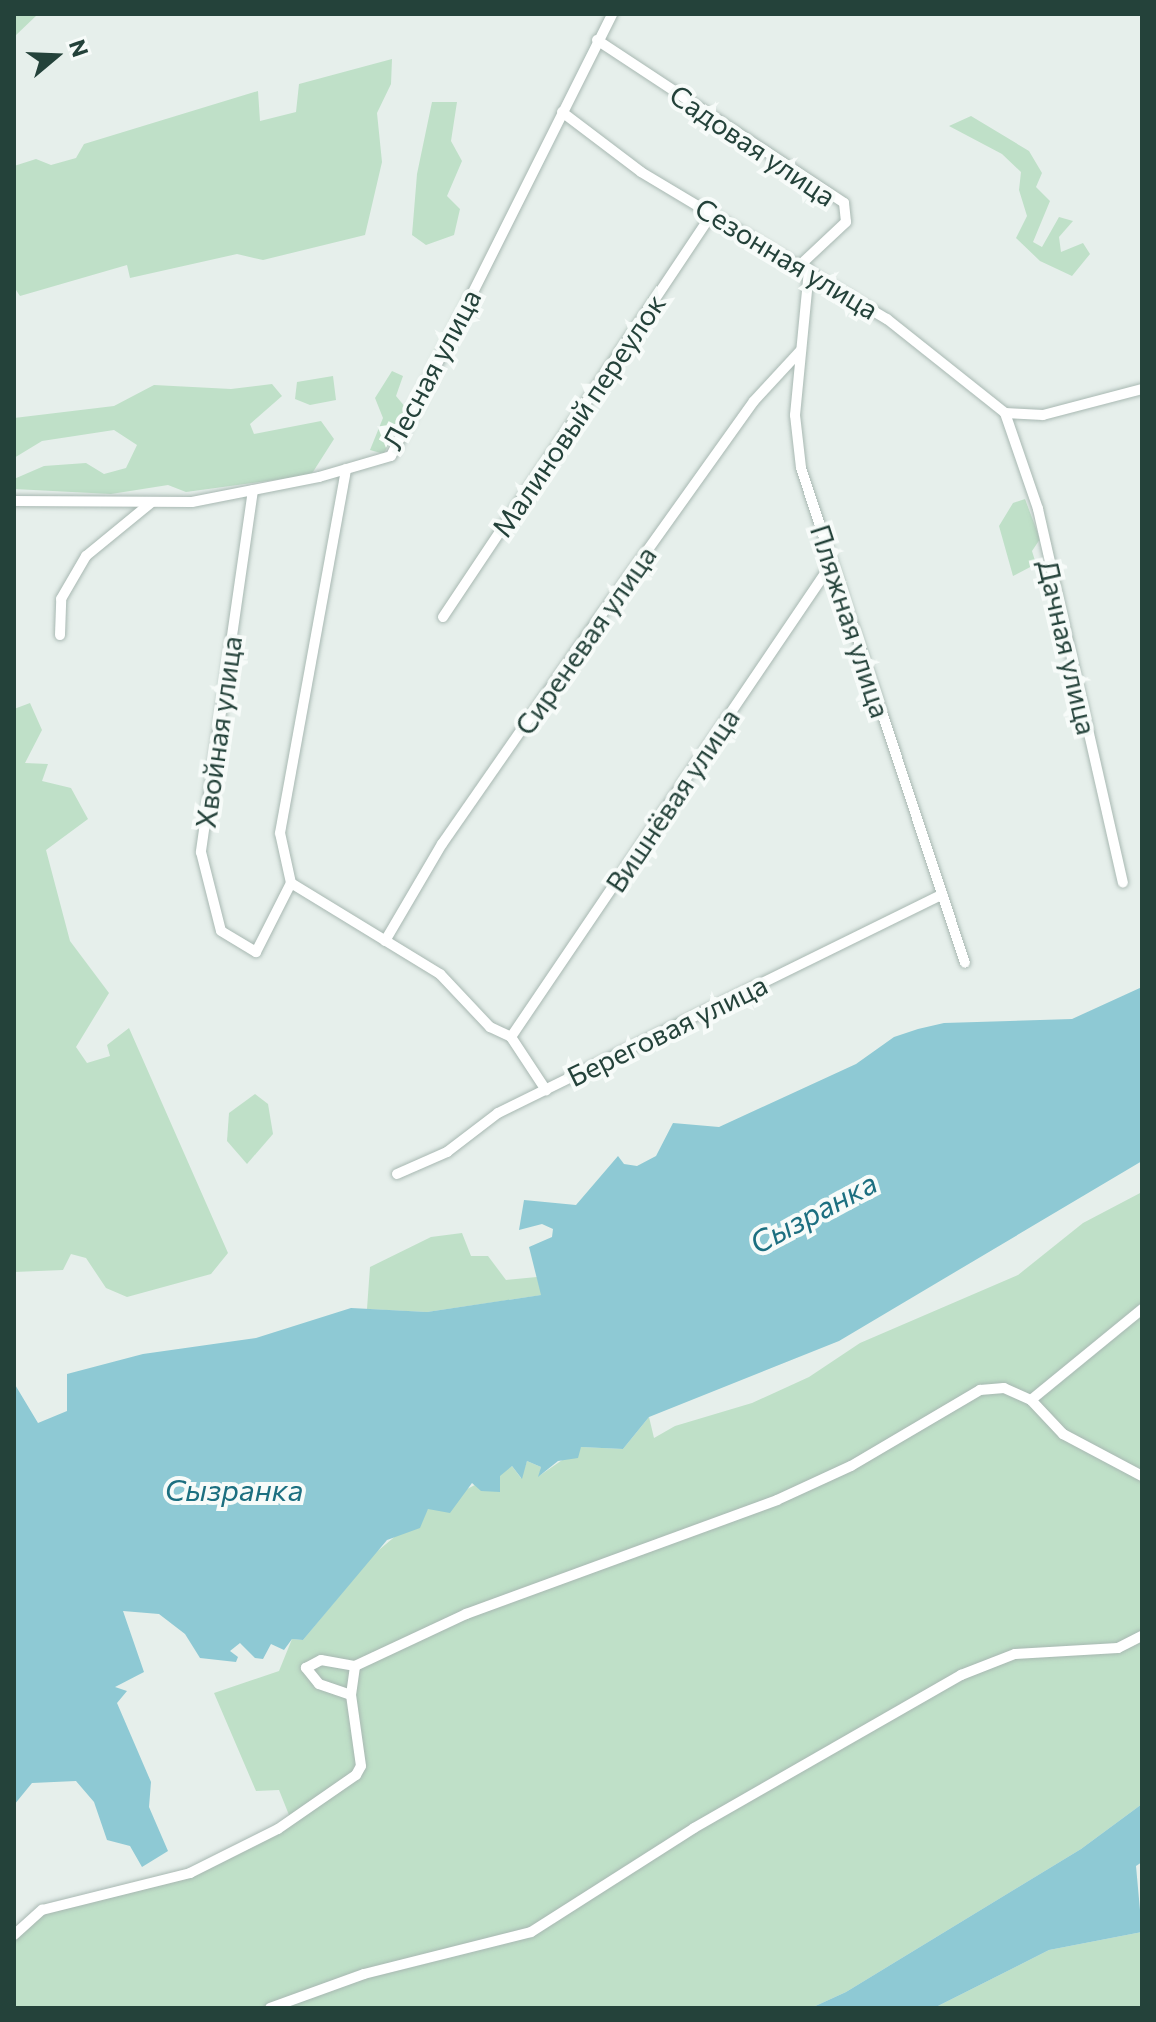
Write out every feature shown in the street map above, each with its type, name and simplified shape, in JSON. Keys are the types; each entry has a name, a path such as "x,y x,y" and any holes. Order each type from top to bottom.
{"street":[{"name":"Лесная улица","path":"291,883 280,833 346,469 391,456 612,14"},
{"name":"Садовая улица","path":"597,40 844,203 846,222 805,267"},
{"name":"Сезонная улица","path":"562,112 641,172 805,267 887,319 1005,413"},
{"name":"Малиновый переулок","path":"443,617 712,213"},
{"name":"Пляжная улица","path":"805,267 795,415 801,468 965,963"},
{"name":"Сиреневая улица","path":"385,941 442,844 587,635 754,401 801,350"},
{"path":"1005,413 1043,415 1142,389"},
{"name":"Дачная улица","path":"1005,413 1038,509 1123,882"},
{"path":"14,501 192,502 346,469"},
{"name":"Хвойная улица","path":"253,490 201,852 221,931 256,952 291,883"},
{"path":"60,635 61,599 86,556 152,502"},
{"name":"Вишнёвая улица","path":"511,1037 832,563"},
{"path":"291,883 440,974 490,1027 511,1037 546,1090"},
{"name":"Береговая улица","path":"397,1174 447,1152 498,1113 942,895"},
{"path":"1031,1400 1142,1309"},
{"path":"351,1695 319,1684 306,1668 321,1660 355,1666 466,1614 777,1500 864,1458 980,1390 1004,1388 1031,1400 1063,1434 1142,1476"},
{"path":"270,2008 364,1974 531,1932 694,1828 961,1675 1015,1654 1118,1648 1142,1636"},
{"path":"14,1935 42,1910 190,1873 278,1829 356,1775 361,1766 351,1695 355,1666"}],"green space":[{"path":"14,14 38,14 14,37"},
{"path":"392,59 391,84 377,113 382,162 365,235 263,260 237,254 130,278 127,265 20,296 14,287 14,166 36,159 51,165 76,158 84,144 258,91 260,121 296,112 299,84"},
{"path":"432,102 457,102 451,141 462,161 447,196 460,209 454,235 426,245 412,235 417,174"},
{"path":"971,116 1029,151 1042,173 1036,187 1050,201 1033,242 1042,247 1059,217 1073,221 1059,237 1061,252 1083,243 1090,254 1072,276 1040,261 1016,238 1027,216 1019,190 1021,172 1002,154 949,126"},
{"path":"392,371 403,376 396,396 406,408 384,454 370,450 383,418 375,398"},
{"path":"333,376 336,400 310,405 295,399 297,382"},
{"path":"272,384 282,396 250,424 254,434 321,421 334,439 311,475 186,492 168,485 111,494 14,489 14,479 44,466 86,463 104,474 126,468 137,445 114,430 42,441 14,458 14,418 114,406 154,385 231,389"},
{"path":"1025,499 1040,539 1032,551 1036,564 1013,576 999,526 1013,503"},
{"path":"30,703 42,730 25,763 48,764 42,781 71,788 88,819 46,850 70,941 109,993 76,1047 87,1063 110,1056 107,1045 129,1028 228,1253 211,1274 127,1297 106,1288 86,1258 71,1254 63,1270 14,1272 14,709"},
{"path":"255,1094 268,1104 273,1134 247,1164 227,1141 229,1113"},
{"path":"1142,1192 1142,1804 1081,1849 846,1992 811,2008 14,2008 14,1935 42,1910 190,1873 291,1820 279,1790 256,1791 214,1693 279,1671 292,1639 303,1640 374,1554 428,1509 512,1466 521,1478 527,1461 541,1467 539,1476 581,1447 623,1449 649,1417 654,1438 675,1426 752,1403 809,1377 860,1343 1018,1275 1083,1223"},
{"path":"462,1233 471,1256 488,1256 506,1280 537,1277 542,1295 427,1312 367,1309 370,1267 431,1237"},
{"path":"1142,1932 1142,2008 934,2008 1049,1950"}],"water":[{"name":"Сызранка","path":"1142,987 1142,1161 839,1341 649,1417 623,1449 581,1447 578,1458 558,1461 538,1477 541,1467 527,1461 522,1479 512,1466 500,1476 500,1492 481,1491 472,1483 450,1513 428,1509 420,1528 387,1540 303,1640 292,1639 284,1650 271,1644 263,1659 255,1658 240,1643 230,1651 238,1657 236,1662 200,1658 185,1634 159,1614 123,1611 144,1672 115,1687 127,1691 117,1703 151,1782 149,1807 168,1851 142,1867 130,1846 107,1840 94,1802 76,1781 32,1783 14,1805 14,1383 38,1423 67,1411 67,1374 143,1354 256,1338 351,1308 427,1312 541,1295 529,1247 552,1237 553,1229 542,1224 519,1230 524,1200 576,1205 618,1156 624,1164 637,1166 656,1156 673,1123 719,1127 856,1064 894,1037 918,1029 944,1023 1072,1019"},
{"path":"1142,1804 1142,1862 1136,1866 1142,1932 1049,1950 934,2008 811,2008 846,1992 1081,1849"}]}
